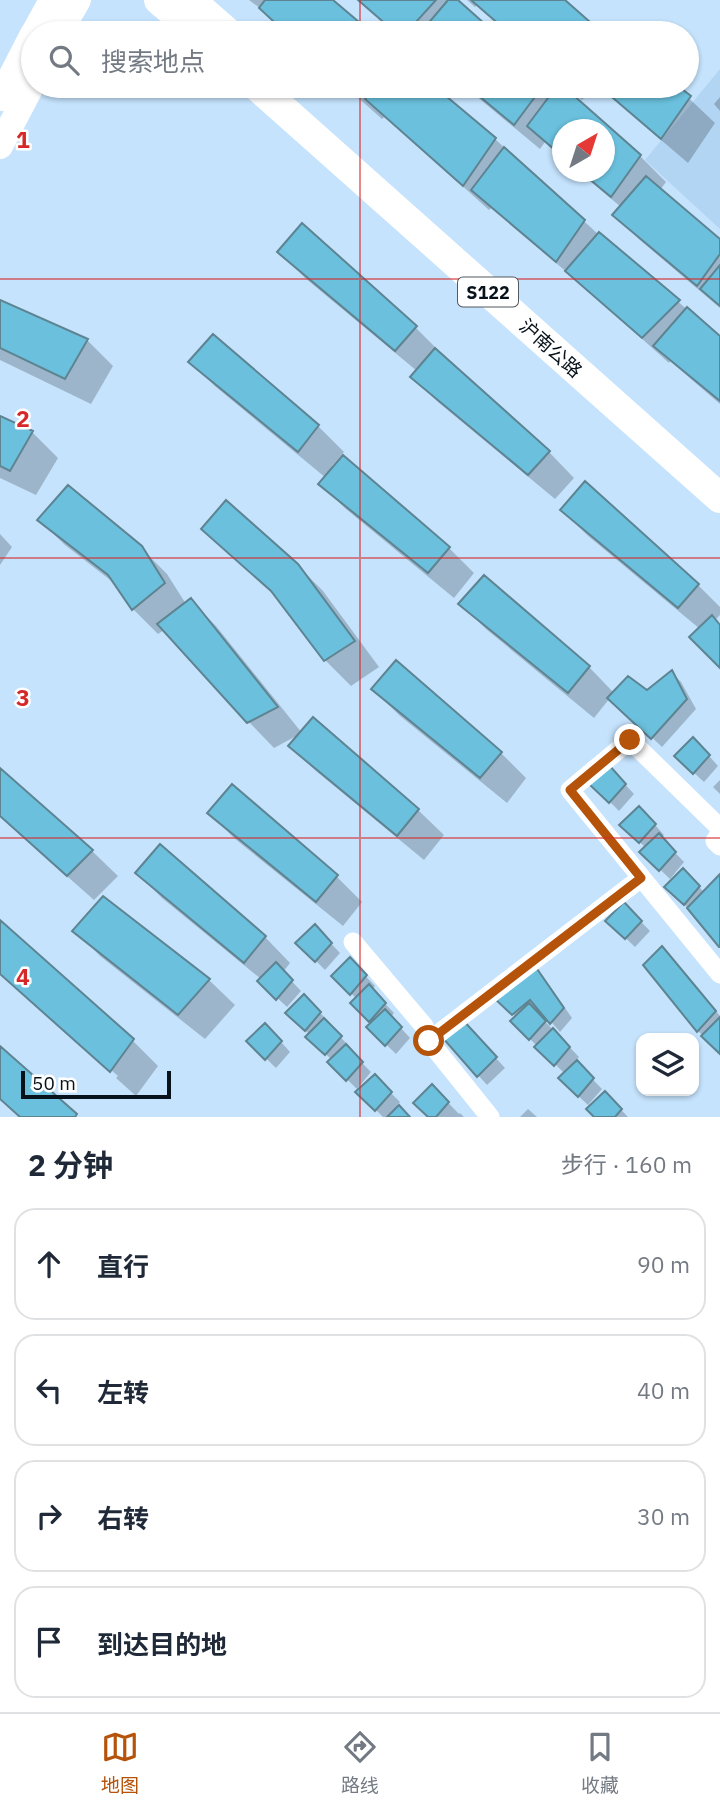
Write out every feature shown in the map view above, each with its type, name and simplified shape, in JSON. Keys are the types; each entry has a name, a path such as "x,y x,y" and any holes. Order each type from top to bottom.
{"main road":[{"path":"41,21 52,0"},
{"path":"66,21 78,0"},
{"path":"159,0 184,21"},
{"path":"191,0 215,21"},
{"path":"0,97 21,58"},
{"path":"0,146 25,98"},
{"name":"沪南公路","path":"270,98 720,498"},
{"name":"沪南公路","path":"300,98 720,471"}],"street":[{"path":"720,846 715,841 720,831 630,740 570,790 720,974"},
{"path":"429,1041 641,878"},
{"path":"353,942 424,1026 429,1041 490,1117"}],"shaded area":[{"path":"720,69 720,229 645,160 696,98 699,98"}],"building":[{"path":"265,0 333,0 358,21 273,21 259,8"},
{"path":"358,0 436,0 417,21 382,21"},
{"path":"448,0 458,0 482,21 430,21"},
{"path":"471,0 565,0 589,21 495,21"},
{"path":"448,98 496,138 463,186 365,99"},
{"path":"481,98 534,98 514,125"},
{"path":"548,98 577,98 600,119 552,119 552,147 527,126"},
{"path":"613,98 690,98 661,139"},
{"path":"615,132 641,155 611,197 593,182 615,182"},
{"path":"504,147 585,220 556,262 471,190"},
{"path":"646,176 720,239 720,254 697,286 612,215"},
{"path":"302,223 417,326 395,351 277,252"},
{"path":"599,232 680,300 642,338 565,271"},
{"path":"720,265 720,306 700,289"},
{"path":"0,300 88,339 65,379 0,348"},
{"path":"687,307 720,336 720,401 653,346"},
{"path":"213,334 319,425 298,452 188,362"},
{"path":"435,348 550,451 528,475 410,377"},
{"path":"0,416 33,431 10,471 0,466"},
{"path":"343,455 450,547 428,573 318,484"},
{"path":"585,481 699,584 678,608 560,510"},
{"path":"68,485 142,546 165,583 132,610 108,575 37,520"},
{"path":"226,500 298,564 355,641 324,661 271,591 201,529"},
{"path":"484,575 590,666 568,693 458,604"},
{"path":"191,598 278,707 247,723 157,624"},
{"path":"712,615 720,625 720,668 689,637"},
{"path":"396,660 502,752 480,778 371,689"},
{"path":"672,670 687,699 651,739 607,698 628,676 647,690"},
{"path":"313,717 419,809 397,836 288,746"},
{"path":"693,737 710,755 693,774 674,756"},
{"path":"609,765 626,784 609,803 589,784"},
{"path":"0,768 93,850 67,876 0,816"},
{"path":"232,784 338,875 316,902 207,813"},
{"path":"639,806 656,824 639,843 619,825"},
{"path":"659,833 676,852 659,871 639,852"},
{"path":"160,844 266,936 244,963 135,873"},
{"path":"683,868 700,886 684,905 664,887"},
{"path":"720,874 720,947 719,947 687,908"},
{"path":"103,896 210,979 178,1015 72,931"},
{"path":"624,902 642,921 625,939 605,921"},
{"path":"0,920 134,1039 110,1072 0,974"},
{"path":"315,924 332,943 315,962 295,943"},
{"path":"662,946 716,1011 697,1032 643,965"},
{"path":"350,957 367,975 350,995 331,976"},
{"path":"276,962 293,980 276,1000 257,981"},
{"path":"533,963 564,1008 550,1024 530,1000 512,1015 492,996"},
{"path":"369,984 386,1003 369,1022 350,1003"},
{"path":"304,994 321,1012 305,1031 285,1013"},
{"path":"529,1003 546,1021 529,1040 510,1021"},
{"path":"385,1009 402,1027 385,1046 366,1027"},
{"path":"720,1017 720,1054 701,1036"},
{"path":"324,1018 342,1036 325,1055 305,1037"},
{"path":"461,1018 497,1057 477,1077 442,1037"},
{"path":"265,1023 282,1041 265,1060 246,1041"},
{"path":"553,1028 570,1047 554,1066 534,1047"},
{"path":"346,1044 363,1062 346,1081 327,1062"},
{"path":"0,1046 77,1114 75,1117 20,1117 0,1099"},
{"path":"577,1060 594,1078 578,1097 558,1078"},
{"path":"375,1074 392,1092 375,1111 355,1092"},
{"path":"432,1084 449,1102 436,1117 428,1117 413,1103"},
{"path":"605,1091 622,1109 615,1117 594,1117 586,1109"},
{"path":"399,1105 410,1117 387,1117"}],"route":[{"path":"429,1041 641,878 570,790 630,740"}]}
